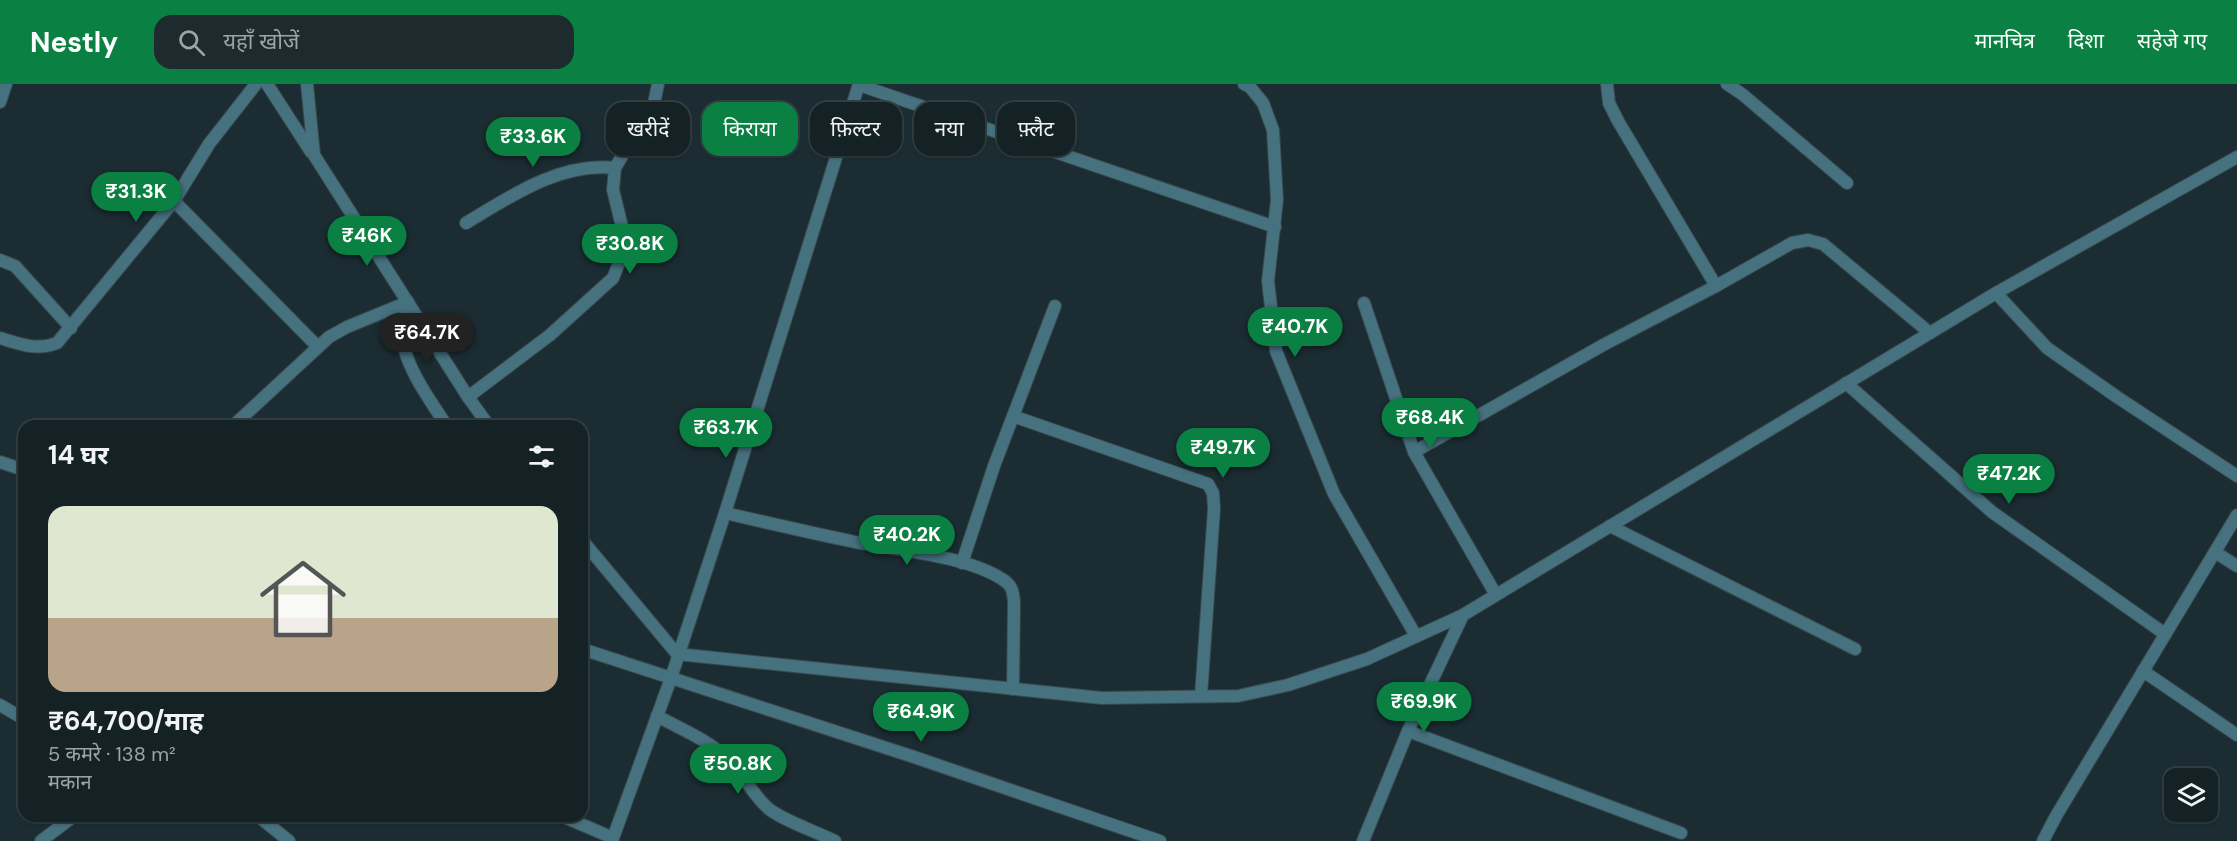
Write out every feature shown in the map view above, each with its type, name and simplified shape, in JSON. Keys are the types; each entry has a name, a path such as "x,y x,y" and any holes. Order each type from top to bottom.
{"street":[{"path":"0,338 26,346 45,348 57,343 174,201 209,144 256,84"},
{"path":"267,84 468,398 484,420"},
{"path":"307,84 314,155"},
{"path":"468,398 550,335 613,278 621,258 624,239 613,190 615,168 625,151 650,123 658,84"},
{"path":"574,822 612,840 671,678 725,513 859,84 1275,227"},
{"path":"1244,84 1250,87 1263,103 1273,130 1277,200 1268,281 1276,351 1334,494 1416,636"},
{"path":"1608,84 1609,103 1618,121 1716,286"},
{"path":"1727,84 1742,94 1847,183"},
{"path":"588,547 677,654 1102,698 1238,696 1288,685 1367,659 1463,615 1996,293 2237,157"},
{"path":"466,223 536,183 575,169 596,166 615,168"},
{"path":"174,201 318,347"},
{"path":"1414,452 1605,344 1792,243 1808,240 1823,244 1930,333"},
{"path":"0,260 15,266 71,328"},
{"path":"1996,293 2047,348 2237,476"},
{"path":"239,420 318,347 347,327 408,302"},
{"path":"408,302 402,334 406,352 413,370 443,420"},
{"path":"1364,303 1414,452 1496,595"},
{"path":"962,563 994,466 1055,306"},
{"path":"1846,383 1992,512 2165,634"},
{"path":"1013,416 1208,483 1213,493 1214,509 1201,696"},
{"path":"0,462 18,468"},
{"path":"725,513 854,542 943,557 989,572 1004,580 1012,588 1013,688"},
{"path":"2043,841 2237,515"},
{"path":"1610,526 1855,649"},
{"path":"2215,552 2237,566"},
{"path":"1363,841 1408,731 1463,615"},
{"path":"588,652 914,757 1126,835 1160,841"},
{"path":"2143,670 2237,735"},
{"path":"0,705 18,716"},
{"path":"657,716 705,742 728,759 748,782 759,800 771,811 835,841"},
{"path":"1408,731 1681,833"},
{"path":"41,841 66,822"},
{"path":"265,822 289,841"}]}
